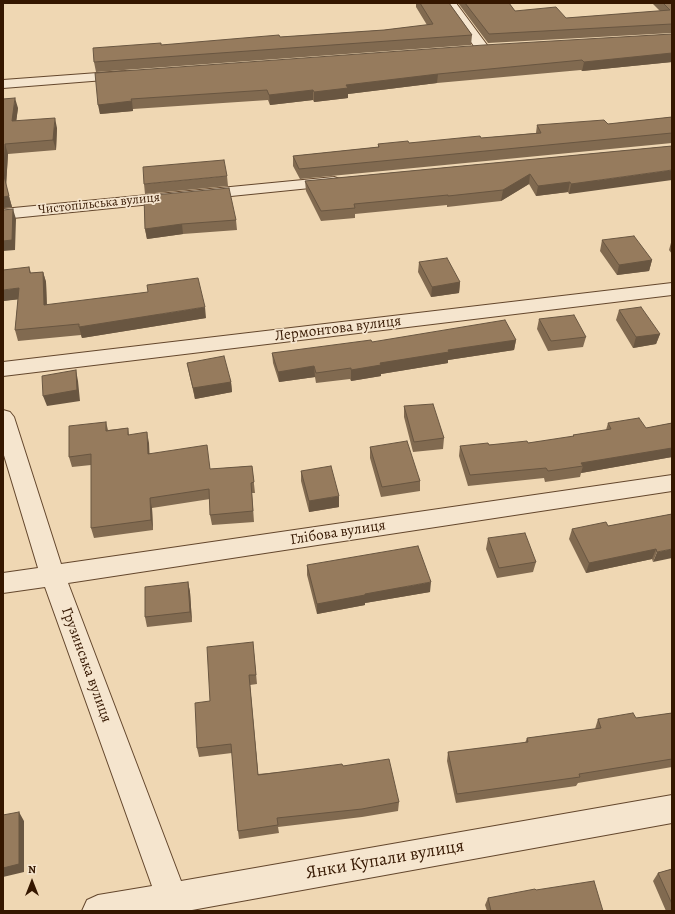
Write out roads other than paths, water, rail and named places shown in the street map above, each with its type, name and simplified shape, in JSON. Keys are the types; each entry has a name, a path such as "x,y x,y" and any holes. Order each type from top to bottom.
{"street":[{"path":"450,3 483,49"},
{"path":"468,50 499,48"},
{"path":"3,84 137,74"},
{"name":"Чистопільська вулиця","path":"3,214 349,180"},
{"name":"Лермонтова вулиця","path":"3,369 672,289"},
{"name":"Грузинська вулиця","path":"3,417 53,576 174,905"},
{"name":"Глібова вулиця","path":"3,583 672,483"},
{"name":"Янки Купали вулиця","path":"98,911 174,905 672,809"}]}
